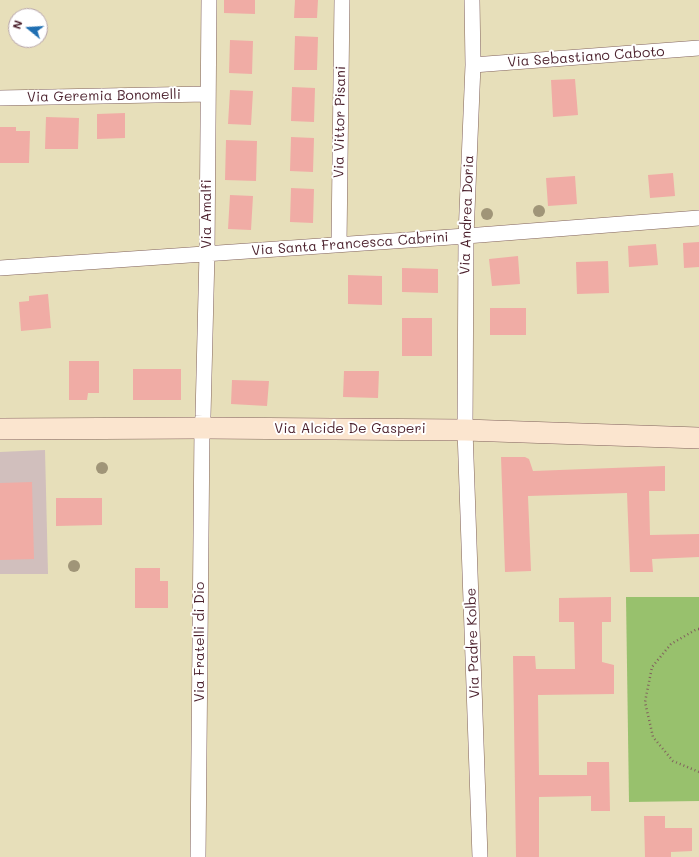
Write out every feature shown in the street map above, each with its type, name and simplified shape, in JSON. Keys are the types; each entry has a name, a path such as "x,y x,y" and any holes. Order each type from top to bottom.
{"street":[{"name":"Via Amalfi","path":"202,428 207,253 207,94 209,0"},
{"name":"Via Vittor Pisani","path":"339,244 342,0"},
{"name":"Via Andrea Doria","path":"465,430 466,236 473,65 472,0"},
{"name":"Via Sebastiano Caboto","path":"473,65 699,48"},
{"name":"Via Geremia Bonomelli","path":"0,98 207,94"},
{"name":"Via Santa Francesca Cabrini","path":"0,268 466,236 699,218"},
{"name":"Via Alcide De Gasperi","path":"0,429 202,428 465,430 699,438"},
{"name":"Via Fratelli di Dio","path":"198,857 202,428"},
{"name":"Via Padre Kolbe","path":"465,430 480,857"}],"path":[{"path":"699,629 671,644 652,667 645,702 653,738 674,762 699,772"}],"shaded area":[{"path":"45,450 48,574 0,574 0,452"}],"green space":[{"path":"626,597 699,597 699,801 629,802"}],"building":[{"path":"224,0 255,0 255,14 224,13"},
{"path":"295,0 318,0 317,18 294,18"},
{"path":"295,36 318,37 317,70 294,70"},
{"path":"230,40 253,41 252,74 229,73"},
{"path":"575,79 578,115 553,117 551,80"},
{"path":"292,87 315,88 314,122 291,121"},
{"path":"230,90 253,91 251,125 228,124"},
{"path":"125,113 125,138 97,139 97,114"},
{"path":"46,117 79,118 78,149 45,149"},
{"path":"0,127 16,127 16,131 30,131 29,163 0,163"},
{"path":"291,137 314,138 313,172 290,171"},
{"path":"226,140 257,141 256,181 225,180"},
{"path":"673,173 675,196 650,198 648,175"},
{"path":"575,176 577,204 548,206 546,178"},
{"path":"291,188 314,189 313,223 290,222"},
{"path":"230,195 253,196 251,230 228,229"},
{"path":"699,242 699,267 684,268 683,243"},
{"path":"656,244 658,265 629,267 628,246"},
{"path":"518,256 520,284 492,286 489,259"},
{"path":"608,261 609,293 577,294 576,262"},
{"path":"402,268 438,269 438,293 402,292"},
{"path":"348,275 382,276 382,305 348,304"},
{"path":"48,294 51,328 21,331 19,302 29,301 29,296"},
{"path":"490,308 526,308 526,335 490,335"},
{"path":"402,318 432,318 432,356 402,356"},
{"path":"69,361 99,361 99,393 88,393 87,400 69,400"},
{"path":"133,369 181,369 181,400 133,400"},
{"path":"344,371 379,371 378,398 343,397"},
{"path":"232,380 269,381 267,406 231,404"},
{"path":"501,457 525,457 529,459 533,471 665,466 665,491 649,491 650,535 699,534 699,557 652,559 653,572 630,572 627,493 528,496 531,571 505,572"},
{"path":"32,482 34,559 0,560 0,483"},
{"path":"56,498 102,498 102,525 56,526"},
{"path":"135,568 160,568 160,581 168,581 168,608 135,608"},
{"path":"611,597 611,622 602,622 602,662 614,665 614,694 538,695 539,775 587,775 587,762 609,762 610,811 591,811 591,796 539,797 539,857 516,857 513,656 535,656 536,669 575,669 574,622 559,622 559,598"},
{"path":"644,816 665,816 665,828 692,828 692,851 671,852 671,857 645,857"}]}
